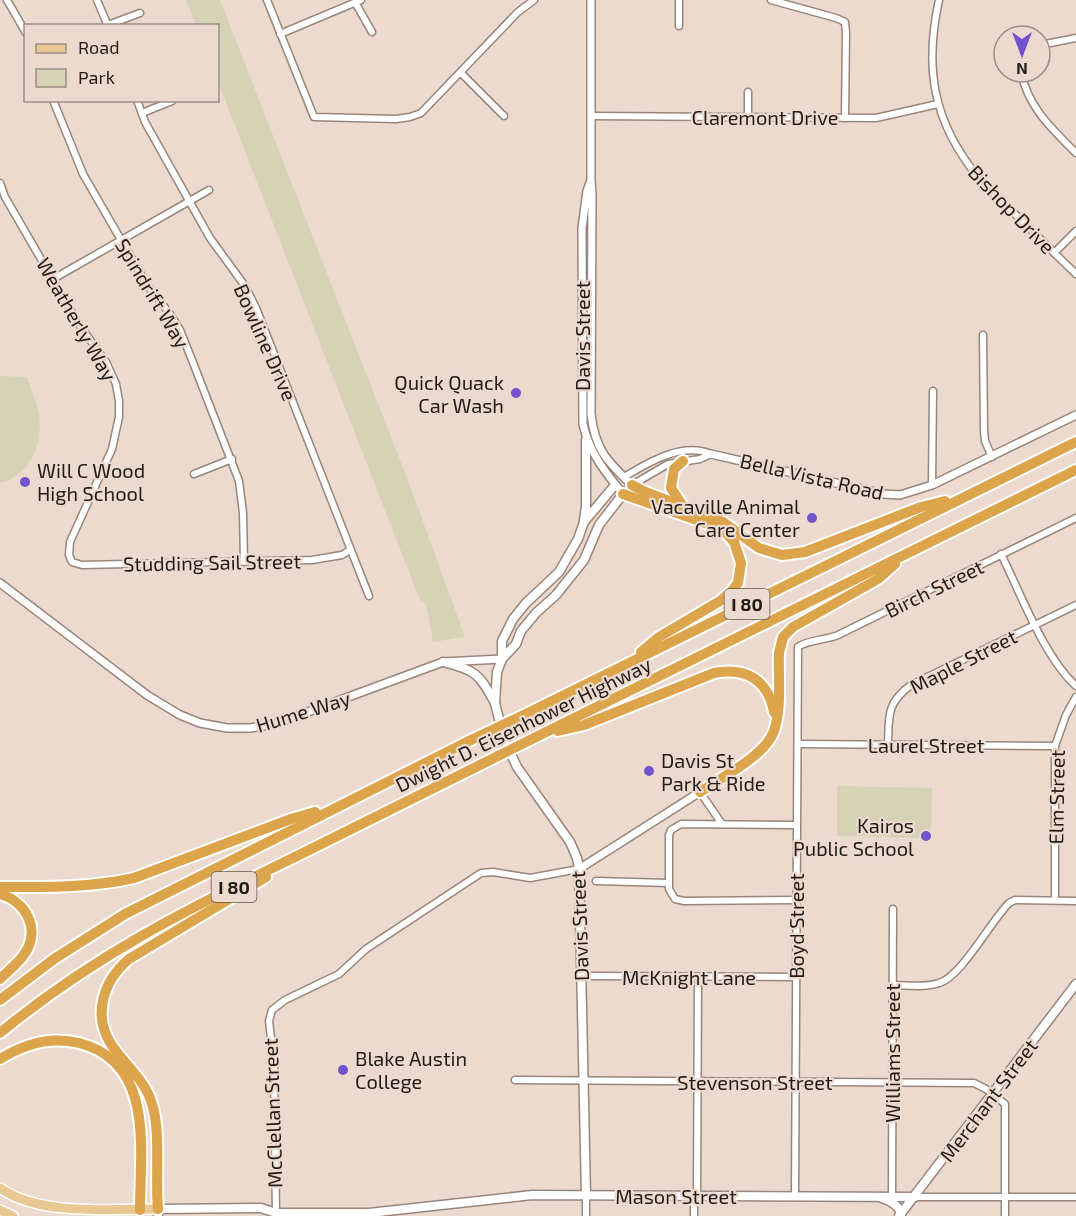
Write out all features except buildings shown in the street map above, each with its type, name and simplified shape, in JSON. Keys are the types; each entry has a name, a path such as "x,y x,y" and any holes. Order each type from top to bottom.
{"highway":[{"name":"Dwight D. Eisenhower Highway","path":"0,1000 54,959 125,914 471,740 1076,442"},
{"path":"682,461 674,469 670,488 683,506"},
{"name":"Dwight D. Eisenhower Highway","path":"0,1033 53,991 117,949 175,916 1076,471"},
{"path":"632,485 723,522 759,548 772,553 792,555 921,507 966,496"},
{"path":"623,494 711,525 726,533 734,542 741,563 738,583 731,592 720,601 659,637 628,663"},
{"path":"700,792 754,756 770,739 778,711 779,653 783,638 803,620 878,579 907,554"},
{"path":"538,736 584,725 714,673 727,671 738,671 760,683 772,702 776,721"},
{"path":"0,887 66,887 134,878 291,819 339,806"},
{"path":"158,1213 153,1105 136,1074 111,1045 106,1035 102,1004 108,981 117,968 129,958 238,896 304,852"},
{"path":"0,894 19,903 26,911 31,921 32,935 23,956 0,979"},
{"path":"0,1059 29,1044 60,1040 88,1045 101,1051 117,1065 133,1089 138,1105 140,1213"}],"main road":[{"path":"584,522 586,440"},
{"name":"Davis Street","path":"586,1196 577,858 570,842 517,767 504,739 495,703 497,672 502,659 502,641 513,619 526,603 559,572 578,539 584,522 615,485"},
{"name":"Davis Street","path":"502,659 516,644 521,631 556,595 584,560 599,525 623,494"},
{"path":"443,662 472,670 479,675 495,703"},
{"name":"Merchant Street","path":"903,1213 1076,984"},
{"path":"0,1188 12,1197"},
{"path":"0,1193 29,1204 52,1208 158,1213"},
{"name":"Mason Street","path":"158,1213 261,1208 274,1215 430,1212 532,1195 915,1197"},
{"path":"876,1197 890,1201 903,1213"},
{"path":"0,1210 13,1216"}],"street":[{"path":"7,0 24,30"},
{"path":"97,0 108,24"},
{"path":"267,0 314,117 396,119 410,117 430,105 518,12 534,0"},
{"name":"Davis Street","path":"591,0 592,195 591,414 599,447 609,464 632,485 623,494 599,464 586,440 582,404 582,228 591,180"},
{"path":"679,26 680,0"},
{"path":"771,0 845,22 845,118"},
{"name":"Bishop Drive","path":"939,0 932,35 933,78 938,104 951,136 979,179 1076,274"},
{"path":"280,34 359,2 372,32"},
{"path":"111,24 140,13"},
{"path":"1052,43 1076,38"},
{"path":"461,73 504,116"},
{"path":"1024,84 1036,110 1045,122 1076,153"},
{"path":"748,92 748,117"},
{"name":"Spindrift Way","path":"54,102 83,174 147,285 180,330 232,459 242,496 244,562"},
{"name":"Bowline Drive","path":"138,102 210,238 245,286 256,308 369,596"},
{"path":"142,113 170,102"},
{"name":"Claremont Drive","path":"591,116 845,118 888,116 938,104"},
{"name":"Weatherly Way","path":"0,183 5,197 78,323 106,362 116,384 119,417 112,449 70,542 69,555 72,562"},
{"path":"53,279 208,190"},
{"path":"1054,253 1076,231"},
{"path":"983,335 984,430 985,441 992,457"},
{"path":"932,485 933,391"},
{"name":"Bella Vista Road","path":"624,477 670,454 700,450 884,494 900,495 932,485 1076,415"},
{"name":"Bella Vista Road","path":"632,485 668,464 700,459 711,454"},
{"path":"194,474 232,459"},
{"name":"Davis Street","path":"615,485 624,477"},
{"name":"Birch Street","path":"797,656 798,647 801,644 826,640 838,635 1076,518"},
{"name":"Studding Sail Street","path":"72,562 82,565 322,560 342,555 350,550"},
{"path":"1001,554 1049,652 1060,669 1076,686"},
{"name":"Hume Way","path":"0,583 147,695 180,715 214,726 250,728 275,724 443,662 502,659"},
{"name":"Maple Street","path":"888,745 890,708 901,692 1076,605"},
{"name":"Boyd Street","path":"795,1196 797,656"},
{"name":"Elm Street","path":"1054,900 1055,746 1066,715 1076,697"},
{"name":"Laurel Street","path":"798,744 1055,746"},
{"path":"579,869 700,792 722,824"},
{"path":"796,825 681,824 670,830 669,835 669,882 672,896 680,901 796,900"},
{"name":"McClellan Street","path":"274,1215 274,1063 269,1021 272,1010 285,1000 339,974 366,949 481,873 494,872 530,878 579,869"},
{"path":"596,882 669,882"},
{"path":"892,985 932,985 946,981 1009,903 1015,900 1076,901"},
{"name":"Williams Street","path":"892,1196 893,909"},
{"name":"McKnight Lane","path":"581,976 796,977"},
{"path":"694,1216 698,977"},
{"name":"Stevenson Street","path":"515,1080 971,1083 993,1094"},
{"path":"993,1094 1003,1102 1006,1110 1005,1216"},
{"name":"Davis Street","path":"586,1196 586,1216"},
{"name":"Mason Street","path":"915,1197 1076,1197"}],"green space":[{"path":"186,0 220,0 409,483 465,637 433,642 426,603 420,600 219,85 219,24 196,24"},
{"path":"0,376 27,377 37,407 40,428 36,449 26,467 19,474 0,483"},
{"path":"837,786 932,788 931,838 837,836"}],"place":[{"name":"Quick Quack Car Wash","path":"516,393"},
{"name":"Will C Wood High School","path":"25,482"},
{"name":"Vacaville Animal Care Center","path":"812,518"},
{"name":"Davis St Park & Ride","path":"649,771"},
{"name":"Kairos Public School","path":"926,836"},
{"name":"Blake Austin College","path":"343,1070"}]}
